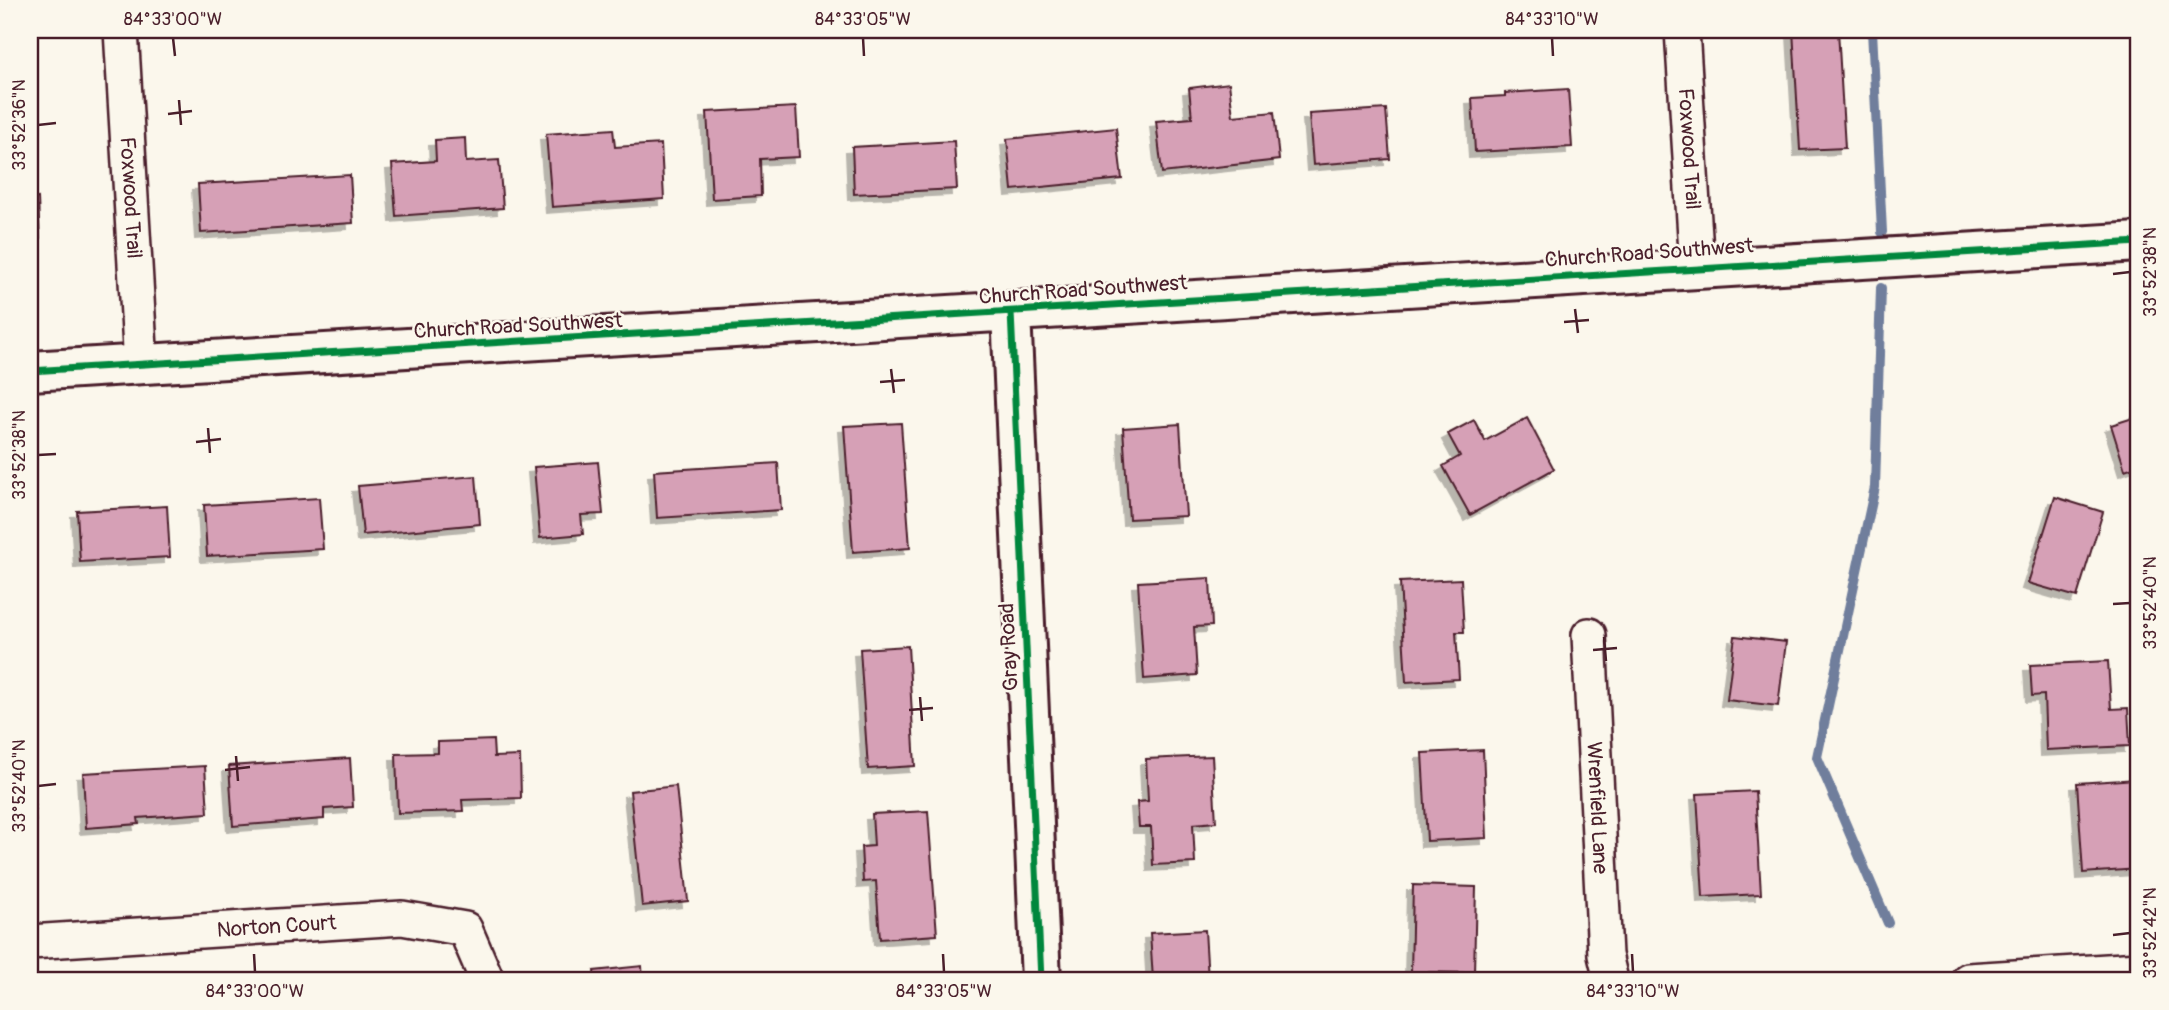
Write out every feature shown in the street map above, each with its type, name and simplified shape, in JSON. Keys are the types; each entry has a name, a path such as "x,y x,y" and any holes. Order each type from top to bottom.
{"street":[{"name":"Foxwood Trail","path":"121,30 141,365"},
{"name":"Foxwood Trail","path":"1682,30 1696,268"},
{"name":"Church Road Southwest","path":"30,371 2139,242"},
{"name":"Gray Road","path":"1011,312 1041,980"},
{"name":"Wrenfield Lane","path":"1589,635 1605,955 1611,980"},
{"name":"Norton Court","path":"30,942 402,918 465,929 487,980"},
{"path":"1968,980 2139,969"}],"building":[{"path":"1793,30 1838,30 1845,148 1800,150"},
{"path":"1229,83 1233,116 1274,112 1279,160 1162,173 1156,121 1192,118 1189,88"},
{"path":"1568,89 1572,147 1475,152 1472,98"},
{"path":"796,107 799,157 760,159 761,196 712,199 707,112"},
{"path":"1386,109 1390,159 1313,165 1309,114"},
{"path":"1116,128 1122,179 1012,190 1007,139"},
{"path":"613,129 615,147 661,144 664,199 552,207 546,134"},
{"path":"465,138 466,162 499,160 503,208 396,216 392,164 436,161 435,140"},
{"path":"954,141 957,189 854,194 852,147"},
{"path":"350,175 353,223 201,233 198,184"},
{"path":"38,198 40,243 30,244 30,199"},
{"path":"2139,416 2139,465 2125,470 2111,425"},
{"path":"1527,418 1554,469 1470,515 1443,466 1460,456 1448,434 1474,420 1485,441"},
{"path":"901,423 910,548 853,552 844,426"},
{"path":"1180,424 1186,516 1129,519 1123,428"},
{"path":"598,462 603,514 581,515 583,534 540,538 534,467"},
{"path":"778,463 781,510 657,518 654,471"},
{"path":"476,476 480,524 363,535 358,486"},
{"path":"2055,497 2103,512 2077,597 2028,583"},
{"path":"319,498 323,549 207,556 204,505"},
{"path":"167,506 170,557 80,562 77,511"},
{"path":"1210,578 1212,626 1194,627 1197,675 1144,679 1138,582"},
{"path":"1461,579 1464,632 1456,632 1459,679 1406,682 1400,582"},
{"path":"1735,636 1786,642 1778,706 1727,700"},
{"path":"908,646 915,766 868,769 860,649"},
{"path":"2108,661 2111,709 2128,708 2130,746 2046,750 2044,695 2032,696 2030,665"},
{"path":"493,740 494,757 520,756 521,798 462,800 463,811 398,813 396,754 438,753 438,742"},
{"path":"1483,750 1487,838 1427,841 1422,753"},
{"path":"1212,756 1216,822 1193,824 1195,863 1153,865 1151,827 1139,827 1137,802 1148,801 1146,759"},
{"path":"350,758 353,807 324,809 324,819 233,826 229,766"},
{"path":"205,766 208,813 138,818 139,824 86,828 83,773"},
{"path":"33,779 36,833 30,833 30,780"},
{"path":"2137,779 2139,869 2083,873 2077,783"},
{"path":"676,786 688,901 642,906 630,791"},
{"path":"1755,791 1761,894 1703,897 1697,794"},
{"path":"928,811 937,935 880,939 876,881 863,882 861,847 874,846 872,814"},
{"path":"1413,885 1476,887 1474,973 1411,972"},
{"path":"1205,930 1208,980 1153,980 1150,933"},
{"path":"642,966 643,980 595,980 594,971"}],"waterway":[{"path":"1872,30 1882,232"},
{"path":"1881,288 1875,487 1817,757 1888,923"}],"cycle path":[{"path":"30,371 2139,242"},
{"path":"1011,312 1041,980"}]}
